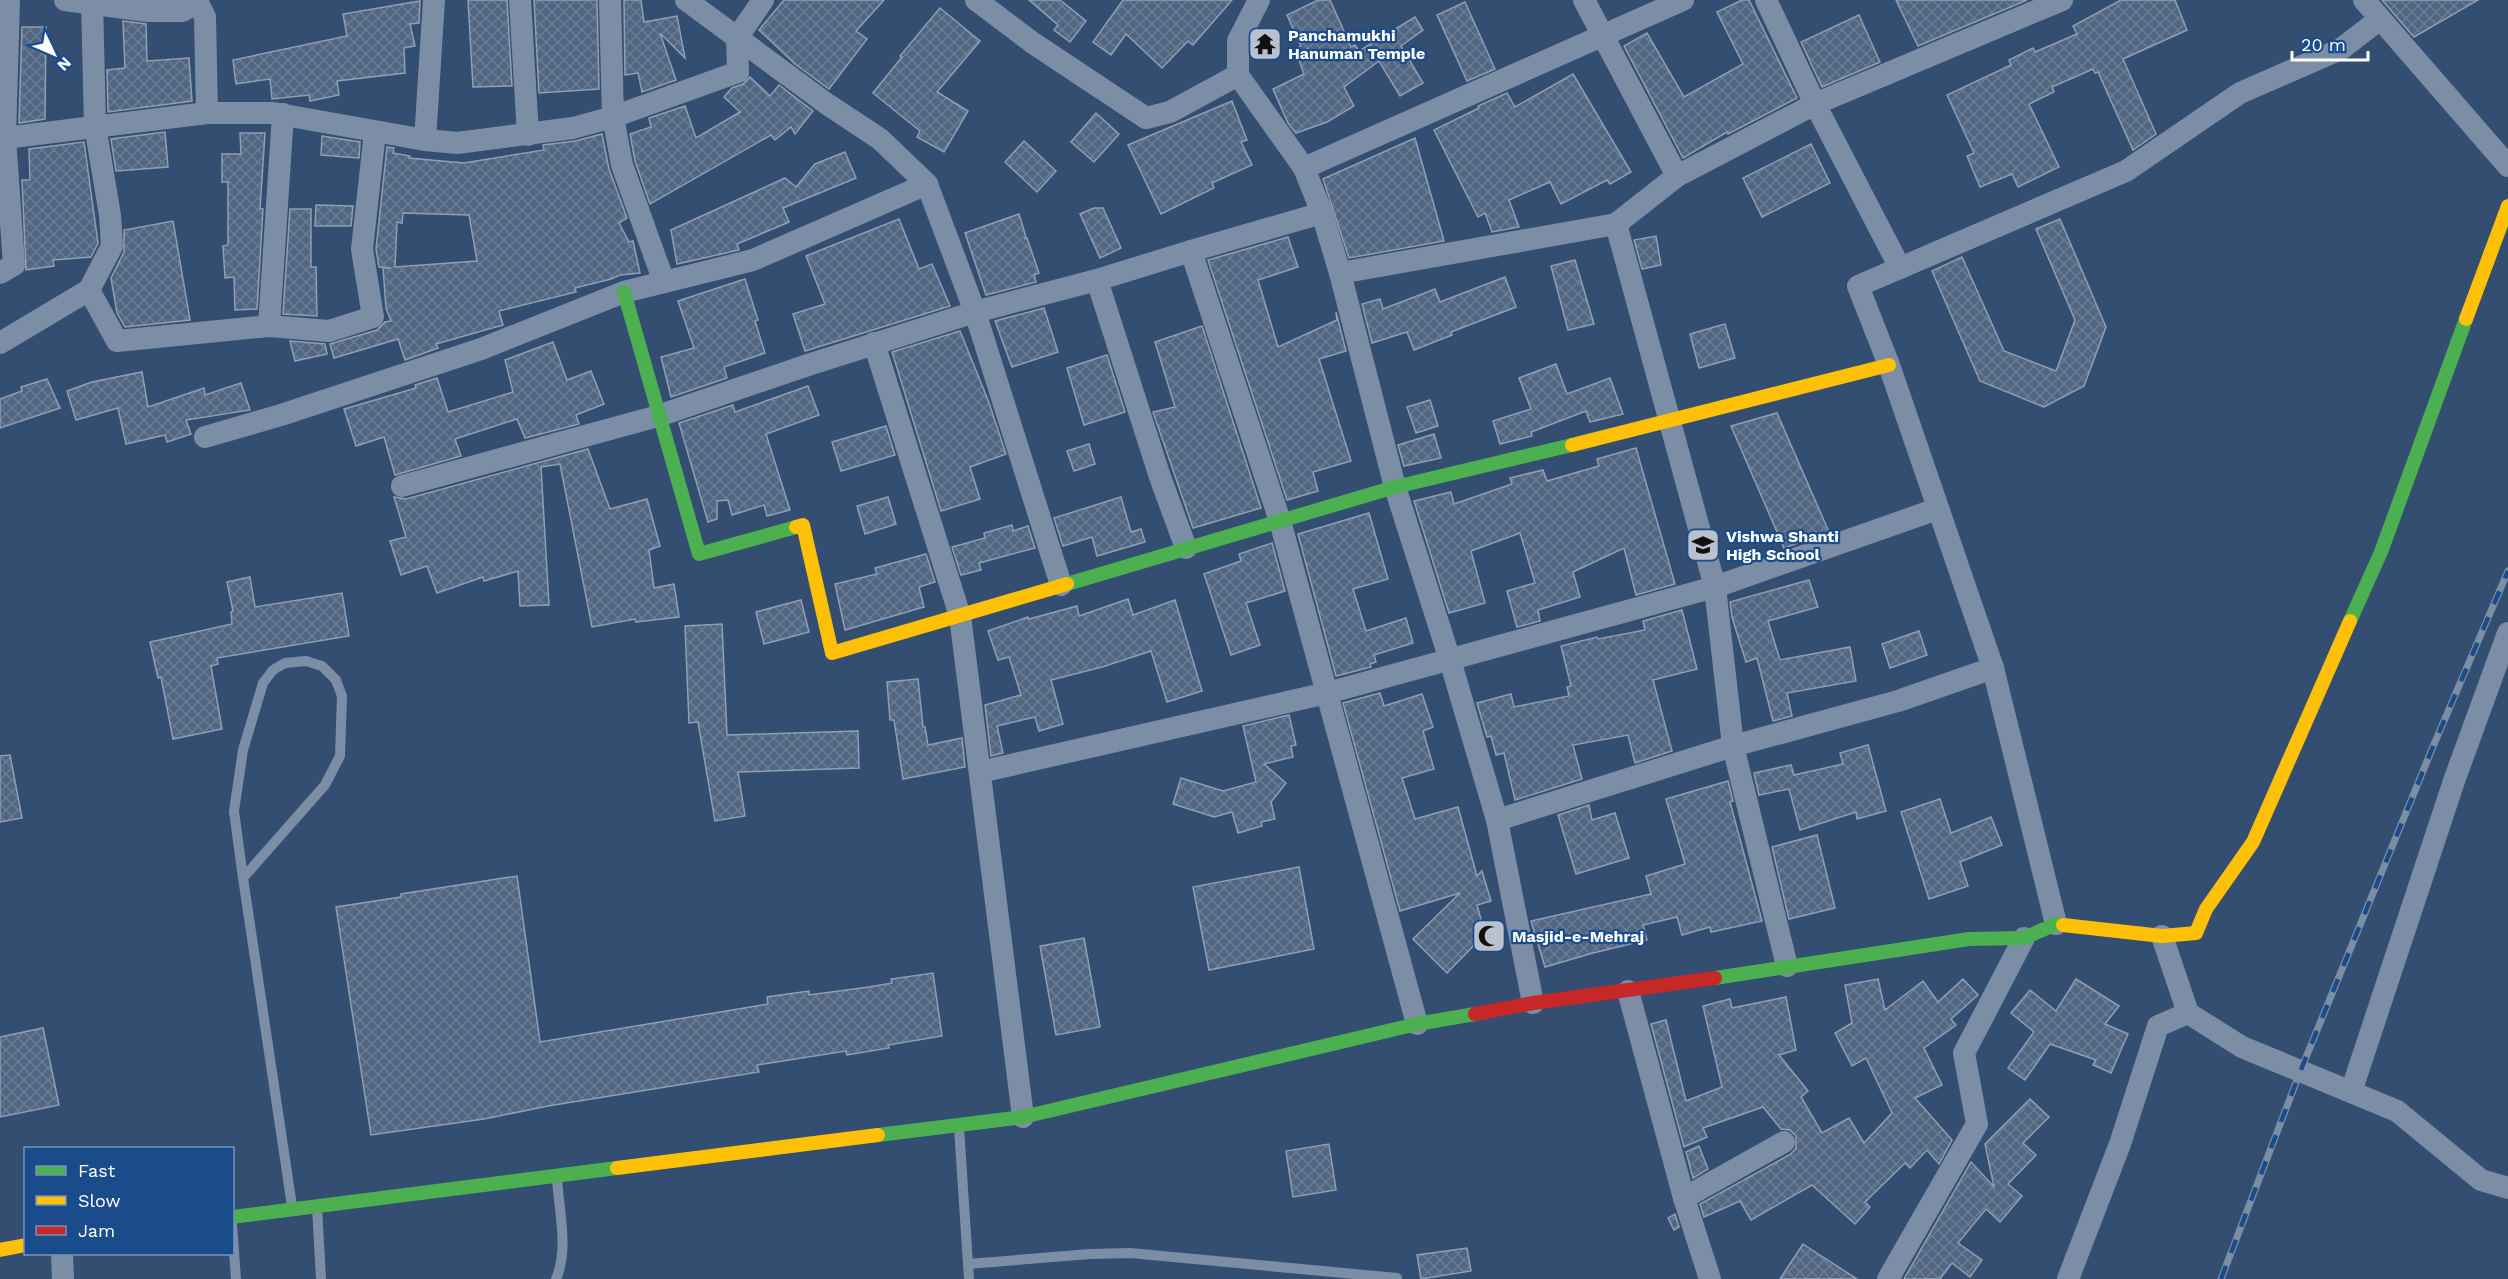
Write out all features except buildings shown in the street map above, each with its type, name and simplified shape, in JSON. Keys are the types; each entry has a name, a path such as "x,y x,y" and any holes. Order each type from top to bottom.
{"main road":[{"path":"234,1217 1023,1117 1417,1024 1533,1003 1628,991 1969,939 2024,938 2055,924 2162,936 2196,933 2206,909 2253,842 2381,552 2508,206"},
{"path":"624,292 699,554 803,525 832,653 1395,487 1669,422 1889,365"},
{"path":"0,1250 24,1245"}],"street":[{"path":"0,273 14,265 5,138 9,0"},
{"path":"65,0 183,10 197,0 206,17 207,113"},
{"path":"425,140 434,0"},
{"path":"520,0 528,135"},
{"path":"610,0 612,117 622,165 663,282"},
{"path":"686,0 880,139 927,184 975,312 1060,585"},
{"path":"5,138 207,113 283,114 375,132 457,143 573,128 612,117 738,72 737,38 763,0"},
{"path":"975,0 1033,43 1146,118 1170,112 1238,75"},
{"path":"1259,0 1238,41 1238,75 1304,168 1322,213 1341,273 1395,487 1450,660 1497,820 1533,1003"},
{"path":"1584,0 1677,176"},
{"path":"1304,168 1683,0"},
{"path":"1766,0 1815,104 1900,268"},
{"path":"1341,273 1616,224 1677,176 1815,104 2062,0"},
{"path":"2364,0 2508,166"},
{"path":"0,343 89,291 112,246 110,215 95,126 92,3"},
{"path":"2055,924 1993,668 1889,365 1858,286 2126,171 2240,93 2341,49 2380,19"},
{"path":"269,326 283,114"},
{"path":"89,291 117,341 269,326 329,331 373,317 362,249 375,132"},
{"path":"205,437 281,416 481,349 624,292 753,260 927,184"},
{"path":"402,486 658,416 874,343 975,312 1097,280 1191,250 1322,213"},
{"path":"1616,224 1715,587 1733,746 1787,966"},
{"path":"1191,250 1280,521 1417,1024"},
{"path":"1097,280 1160,477 1186,548"},
{"path":"874,343 960,616 1023,1117"},
{"path":"980,772 1327,693 1450,660 1715,587 1937,509"},
{"path":"2350,1092 2455,778 2508,633"},
{"path":"1497,820 1733,746 1898,701 1993,668"},
{"path":"2162,936 2188,1013 2242,1047 2397,1111 2481,1180 2508,1188"},
{"path":"1888,1279 1977,1124 1964,1053 2024,938"},
{"path":"1628,991 1684,1198 1710,1279"},
{"path":"2068,1279 2120,1144 2157,1026 2188,1013"},
{"path":"1684,1198 1784,1142"},
{"path":"62,1255 63,1279"}],"lane":[{"path":"243,878 325,785 340,756 342,696 336,680 322,666 306,661 285,663 273,670 263,683 243,750 234,811 243,878 292,1209"},
{"path":"958,1125 969,1279"},
{"path":"556,1279 562,1264 557,1176"},
{"path":"317,1206 321,1279"},
{"path":"234,1252 236,1279"},
{"path":"968,1264 1130,1253 1396,1278"}],"railway":[{"path":"2221,1279 2300,1072 2432,749 2508,571"}],"traffic: fast":[{"path":"624,292 699,554 796,527"},
{"path":"2350,621 2381,552 2466,319"},
{"path":"1067,584 1395,487 1572,445"},
{"path":"1715,978 1969,939 2024,938 2056,924 2063,925"},
{"path":"878,1135 1023,1117 1417,1024 1475,1014"},
{"path":"234,1217 617,1168"}],"traffic: slow":[{"path":"2466,319 2508,206"},
{"path":"1572,445 1889,365"},
{"path":"796,527 803,525 832,653 1067,584"},
{"path":"2063,925 2162,936 2196,933 2206,909 2253,842 2350,621"},
{"path":"617,1168 878,1135"},
{"path":"0,1250 24,1245"}],"traffic: jam":[{"path":"1475,1014 1533,1003 1715,978"}],"place":[{"name":"Panchamukhi Hanuman Temple","path":"1265,44"},
{"name":"Vishwa Shanti High School","path":"1703,545"},
{"name":"Masjid-e-Mehraj","path":"1489,936"}]}
